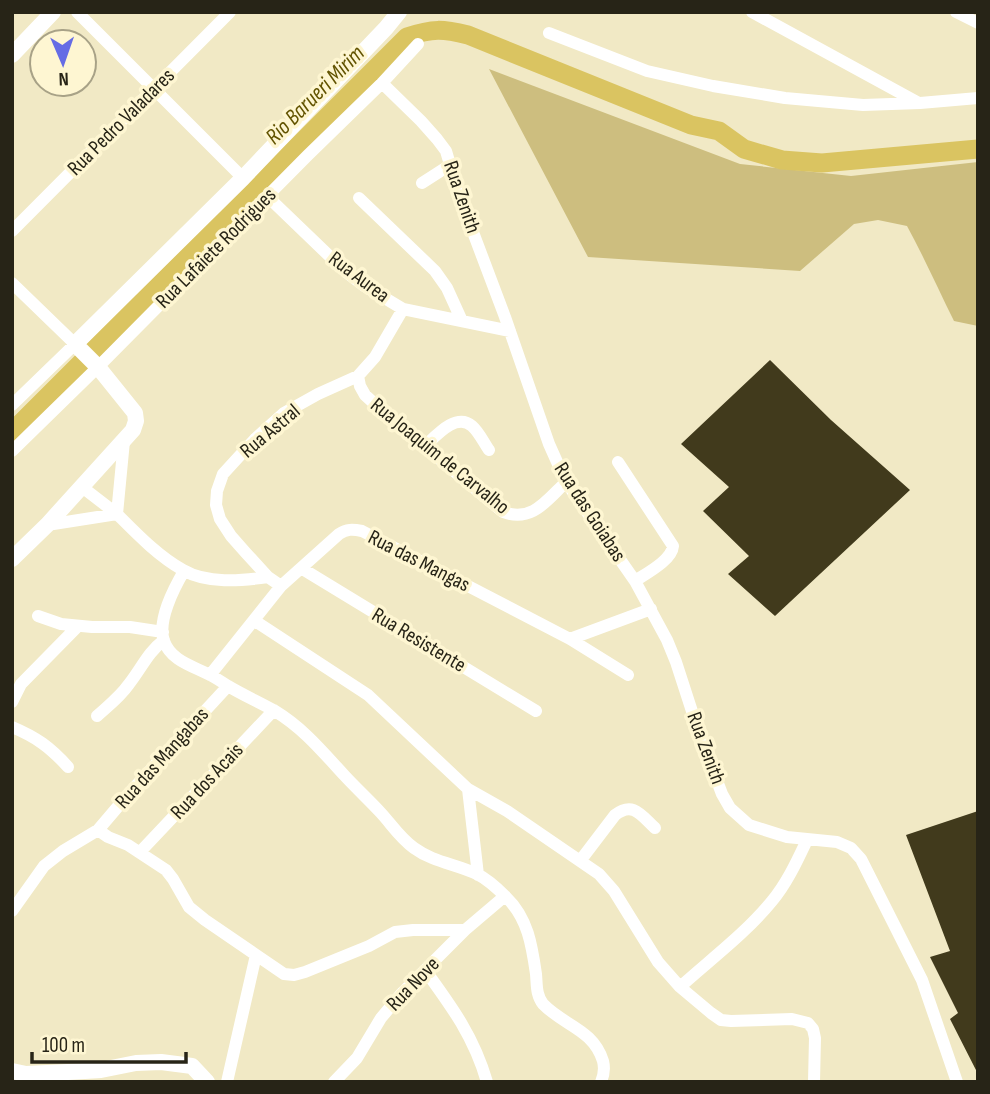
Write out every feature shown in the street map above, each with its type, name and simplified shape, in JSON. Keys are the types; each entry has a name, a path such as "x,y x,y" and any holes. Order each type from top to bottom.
{"main road":[{"path":"12,55 53,12"},
{"name":"Rua Lafaiete Rodrigues","path":"77,346 243,178 399,12"},
{"path":"12,559 124,441 136,421 135,413 77,346"},
{"path":"12,1071 26,1074 102,1070 136,1063 161,1062 192,1066 208,1082"}],"street":[{"path":"77,12 243,178"},
{"name":"Rua Pedro Valadares","path":"12,232 230,12"},
{"path":"752,12 920,103"},
{"path":"956,12 978,23"},
{"path":"549,33 647,71 785,98 863,105 978,98"},
{"name":"Rua Lafaiete Rodrigues","path":"12,451 418,44"},
{"name":"Rua Zenith","path":"382,83 438,139 446,151 459,195 510,331"},
{"path":"422,183 450,165"},
{"name":"Rua Aurea","path":"268,197 346,272 403,309 510,331"},
{"path":"359,198 435,271 447,288 462,321"},
{"path":"12,284 77,346 12,405"},
{"name":"Rua Astral","path":"281,586 268,577 231,536 220,519 216,505 217,491 223,474 255,439 285,413 358,376 375,357 403,309"},
{"name":"Rua das Goiabas","path":"510,331 549,444 566,482 635,581 650,609"},
{"name":"Rua Joaquim de Carvalho","path":"358,376 365,395 503,512 513,516 532,513 566,482"},
{"path":"424,447 452,423 460,422 471,425 489,450"},
{"path":"117,514 124,441"},
{"path":"618,462 673,546 668,557 635,581"},
{"path":"82,487 117,514 139,537 184,571 225,580 268,577"},
{"path":"47,525 117,514"},
{"name":"Rua das Mangas","path":"210,675 281,586 346,530 362,531 570,639 628,675"},
{"name":"Rua Resistente","path":"301,568 536,711"},
{"path":"97,716 128,686 163,636 166,612 184,571"},
{"path":"570,639 650,609"},
{"name":"Rua Zenith","path":"650,609 676,662 700,736 722,794 730,807 749,825 787,837 837,842 851,848 861,859 922,980 957,1082"},
{"path":"38,616 61,624 130,627 163,636"},
{"path":"255,621 368,695 468,789 507,811 599,874 614,891 648,948 666,972 721,1020 792,1019 808,1023 815,1038 814,1082"},
{"path":"12,702 21,684 78,626"},
{"path":"163,636 169,650 177,658 274,710 307,735 414,848 429,857 478,875 505,896 521,915 527,928 533,951 538,997 553,1012 590,1038 599,1051 604,1066 601,1082"},
{"name":"Rua das Mangabas","path":"12,911 44,866 98,830 228,686"},
{"name":"Rua dos Acais","path":"140,852 274,710"},
{"path":"12,727 34,736 53,750 68,767"},
{"path":"468,789 478,875"},
{"path":"580,861 622,809 633,809 655,828"},
{"name":"Rua das Mangabas","path":"98,830 140,852 166,870 189,907 284,974 305,972 369,946 395,932 466,930"},
{"path":"680,987 755,920 773,900 792,873 807,840"},
{"name":"Rua Nove","path":"334,1082 357,1058 380,1018 425,970 505,896"},
{"path":"227,1082 256,955"},
{"path":"425,970 455,1011 480,1059 487,1082"}],"shaded area":[{"path":"489,69 740,164 851,176 978,162 978,326 954,321 907,226 878,220 854,224 800,271 588,257"}],"building":[{"path":"770,360 831,420 910,490 775,616 728,574 749,556 703,511 729,487 681,444"},
{"path":"978,811 978,1074 950,1019 958,1013 930,957 950,951 906,835"}],"waterway":[{"name":"Rio Barueri Mirim","path":"12,432 407,37 416,34 438,30 468,35 691,125 719,131 744,149 782,160 822,163 978,149"}]}
